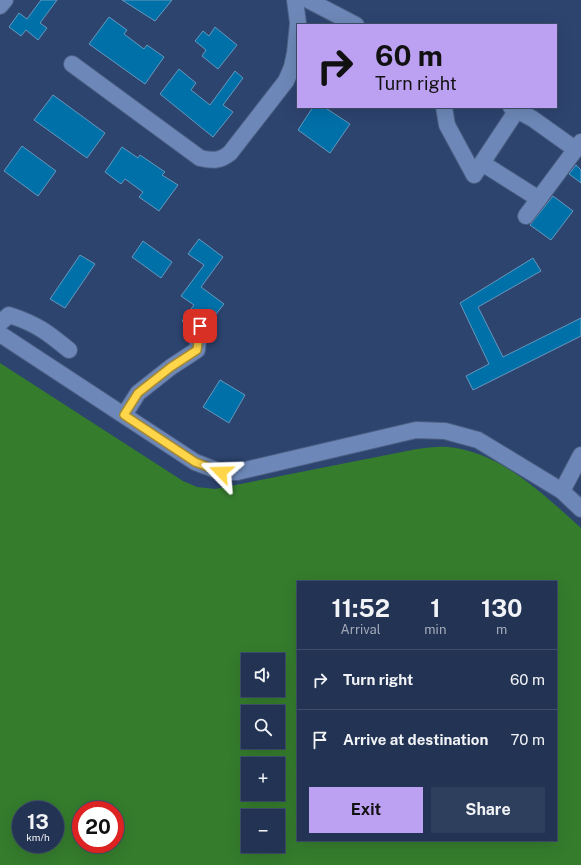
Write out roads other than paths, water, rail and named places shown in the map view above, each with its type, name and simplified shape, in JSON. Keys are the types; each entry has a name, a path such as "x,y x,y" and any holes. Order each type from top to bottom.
{"lane":[{"path":"0,6 4,0"},
{"path":"295,0 298,24"},
{"path":"308,0 354,24"},
{"path":"72,64 200,158 212,161 223,159 230,153 286,81 292,67 297,33"},
{"path":"444,108 447,125 474,175 514,109 578,145 526,216"},
{"path":"482,163 539,199"},
{"path":"0,323 9,315 27,321 45,330 69,350"},
{"path":"124,415 138,393 171,367 197,350 200,326"},
{"path":"0,334 195,462 221,472 237,472 416,430 445,431 478,440 562,491 581,509"},
{"path":"562,491 581,455"}]}
